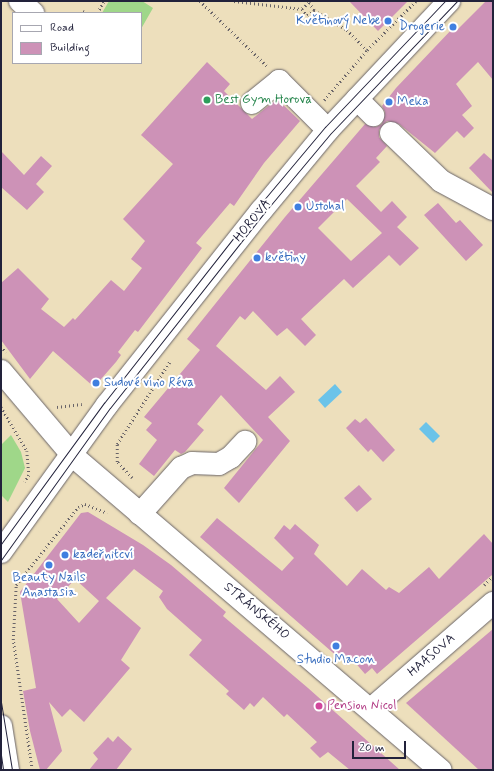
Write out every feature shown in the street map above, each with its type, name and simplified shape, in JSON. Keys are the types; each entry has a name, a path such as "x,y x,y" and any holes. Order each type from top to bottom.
{"street":[{"path":"20,1 32,12"},
{"name":"HOROVA","path":"1,552 71,454 261,211 328,130 449,1"},
{"path":"252,103 279,81 328,130"},
{"path":"357,100 373,115"},
{"path":"391,134 441,181 493,209"},
{"name":"STRÁNSKÉHO","path":"1,371 71,454 147,506 371,709 441,770"},
{"path":"147,506 181,468 192,462 219,464 231,457 245,442"},
{"name":"HAASOVA","path":"371,709 487,595"},
{"path":"1,726 8,770"}],"path":[{"path":"98,12 104,1"},
{"path":"200,1 279,81"},
{"path":"234,1 302,9 307,15 314,10"},
{"path":"302,9 308,2 314,10 347,30 367,50"},
{"path":"147,506 117,462 116,444 170,360"},
{"path":"62,407 81,405"},
{"path":"1,407 27,451 29,476 21,489"},
{"path":"32,770 13,640 16,585 78,507 85,504"},
{"path":"487,595 493,576"}],"green space":[{"path":"109,1 142,1 153,8 142,27 142,12 103,12"},
{"path":"11,435 21,452 25,468 8,502 1,495 1,445"}],"water":[{"path":"335,384 342,392 325,408 318,400"},
{"path":"426,422 440,436 433,443 419,429"}],"building":[{"path":"349,1 408,1 378,31"},
{"path":"486,1 493,1 493,80 478,62 456,84 472,106 462,115 474,128 464,138 457,131 435,153 399,124 387,121 379,130 379,137 387,146 376,158 380,162 356,186 381,212 392,201 407,217 397,227 419,248 400,266 389,255 353,288 344,279 301,319 316,335 305,346 287,328 277,336 253,311 245,320 240,316 216,346 266,390 280,376 295,392 268,417 290,441 239,503 224,488 263,440 221,395 197,424 204,430 185,452 181,454 175,450 154,476 139,464 157,440 146,430 152,423 144,417 200,350 187,339 285,217 365,124 376,127 382,124 385,112 382,106 396,88 454,27 457,30","holes":["347,199 382,233 351,261 318,228"]},
{"path":"207,62 230,84 224,91 252,119 277,99 300,121 264,163 234,206 230,203 196,243 202,248 138,332 135,330 118,352 121,355 116,362 94,387 53,351 30,379 1,340 1,283 18,268 49,299 41,309 64,327 73,318 75,320 111,280 124,291 142,268 131,259 145,241 123,219 173,164 141,135"},
{"path":"1,151 24,175 41,156 52,166 36,184 44,192 27,210 1,187"},
{"path":"484,153 493,161 493,193 469,168"},
{"path":"438,203 456,223 460,220 483,245 466,261 424,215"},
{"path":"366,418 395,450 383,462 371,449 368,452 346,428 355,419 360,423"},
{"path":"359,485 372,499 357,512 344,498"},
{"path":"88,512 143,545 171,565 226,612 223,616 308,688 400,770 350,770 328,752 320,758 310,748 317,742 287,714 284,717 263,697 254,707 250,703 244,710 226,694 229,691 189,655 202,640 167,609 159,597 163,591 134,569 106,598 141,628 121,660 130,668 84,722 70,709 62,717 49,702 62,751 46,770 40,770 30,731 23,691 36,688 20,592 81,513","holes":["75,579 99,601 79,623 57,599"]},
{"path":"217,518 282,571 294,558 274,538 284,525 290,530 295,524 319,545 314,554 347,586 362,569 386,590 389,587 399,593 429,567 439,579 484,534 493,544 493,574 377,674 372,668 365,674 353,660 347,665 200,537"},
{"path":"493,629 493,770 479,770 406,703"},
{"path":"118,736 132,749 116,770 89,770 98,759 93,753 108,737 113,742"}],"tram line":[{"path":"1,544 104,403 257,208 325,127 445,1"},
{"path":"1,560 110,408 264,213 331,133 457,1"},
{"path":"1,702 12,770"},
{"path":"1,755 3,770"}],"place":[{"name":"Květinový Nebe","path":"388,21"},
{"name":"Drogerie","path":"453,27"},
{"name":"Best Gym Horova","path":"207,100"},
{"name":"Meka","path":"389,102"},
{"name":"Ustohal","path":"298,207"},
{"name":"květiny","path":"257,258"},
{"name":"Sudové víno Réva","path":"96,383"},
{"name":"kadeřnitcví","path":"65,555"},
{"name":"Beauty Nails Anastasia","path":"49,565"},
{"name":"Studio Macon","path":"336,646"},
{"name":"Pension Nicol","path":"319,706"}]}
